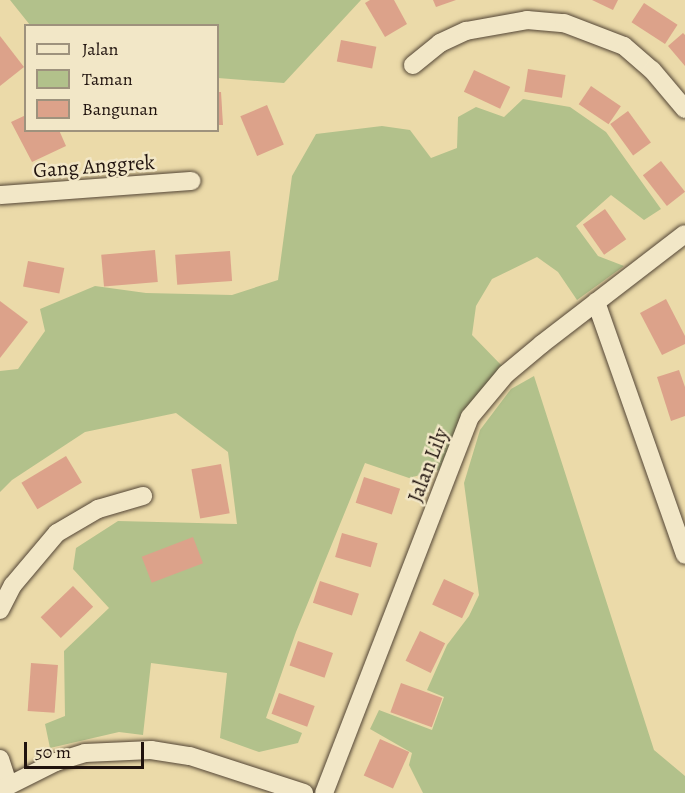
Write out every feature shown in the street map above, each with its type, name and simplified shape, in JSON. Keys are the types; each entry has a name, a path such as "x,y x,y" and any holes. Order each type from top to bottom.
{"street":[{"path":"413,65 440,43 466,31 527,20 564,23 624,46 652,70 685,109"},
{"name":"Gang Anggrek","path":"0,195 191,181"},
{"name":"Jalan Lily","path":"324,793 470,417 506,374 685,234"},
{"path":"596,302 685,555"},
{"path":"0,610 13,585 57,533 98,509 143,496"},
{"path":"0,759 13,787 85,753 151,750 190,756 304,793"}],"green space":[{"path":"10,0 361,0 284,83 219,78 219,24 29,24"},
{"path":"523,99 570,107 606,132 661,209 644,220 611,195 576,226 598,256 624,266 577,300 558,272 537,257 492,279 476,306 472,335 502,366 462,415 439,470 409,478 365,463 296,632 266,718 302,733 298,743 259,752 220,738 227,673 151,663 143,735 119,732 50,748 45,724 65,716 64,651 109,608 73,569 76,548 118,521 237,524 228,452 176,413 85,432 12,480 0,492 0,371 18,369 45,331 40,309 95,286 146,293 232,295 278,280 292,176 316,134 382,126 410,130 431,158 457,148 458,117 476,107 504,117"},
{"path":"534,376 654,750 685,776 685,793 423,793 409,765 412,753 370,729 379,710 432,730 444,697 427,690 447,645 469,616 479,595 464,483 480,430 511,389"}],"building":[{"path":"370,0 394,0 407,24 385,37 365,3"},
{"path":"433,0 456,0 436,7"},
{"path":"592,0 618,0 613,10"},
{"path":"644,3 678,25 665,44 631,22"},
{"path":"683,33 685,35 685,66 668,46"},
{"path":"0,36 24,67 0,86"},
{"path":"341,40 376,47 372,68 337,62"},
{"path":"528,69 566,75 562,98 524,92"},
{"path":"474,70 510,87 500,109 464,92"},
{"path":"591,86 621,106 609,124 579,104"},
{"path":"219,92 221,92 223,125 219,125"},
{"path":"267,105 284,145 257,156 240,116"},
{"path":"628,111 651,143 633,155 610,124"},
{"path":"24,116 24,132 60,132 66,146 32,162 11,122"},
{"path":"661,161 685,192 667,206 643,175"},
{"path":"605,209 626,239 604,255 583,224"},
{"path":"155,250 158,282 104,287 101,255"},
{"path":"230,251 232,281 177,285 175,255"},
{"path":"28,261 64,268 59,294 23,287"},
{"path":"666,299 685,336 685,344 662,355 640,313"},
{"path":"0,301 28,322 0,358"},
{"path":"679,370 685,387 685,416 671,421 657,377"},
{"path":"66,456 82,483 37,509 21,483"},
{"path":"221,464 230,513 200,518 191,469"},
{"path":"364,477 400,489 392,514 356,503"},
{"path":"342,533 378,543 371,567 335,557"},
{"path":"193,537 203,563 152,583 142,557"},
{"path":"444,579 474,593 462,618 432,604"},
{"path":"320,581 359,594 352,616 313,603"},
{"path":"73,586 93,607 61,638 41,617"},
{"path":"420,631 445,643 431,673 406,661"},
{"path":"298,641 333,653 325,678 290,666"},
{"path":"31,663 58,665 55,713 28,711"},
{"path":"401,683 442,698 432,727 390,712"},
{"path":"279,693 315,706 307,727 271,714"},
{"path":"380,739 409,752 393,789 364,776"}]}
